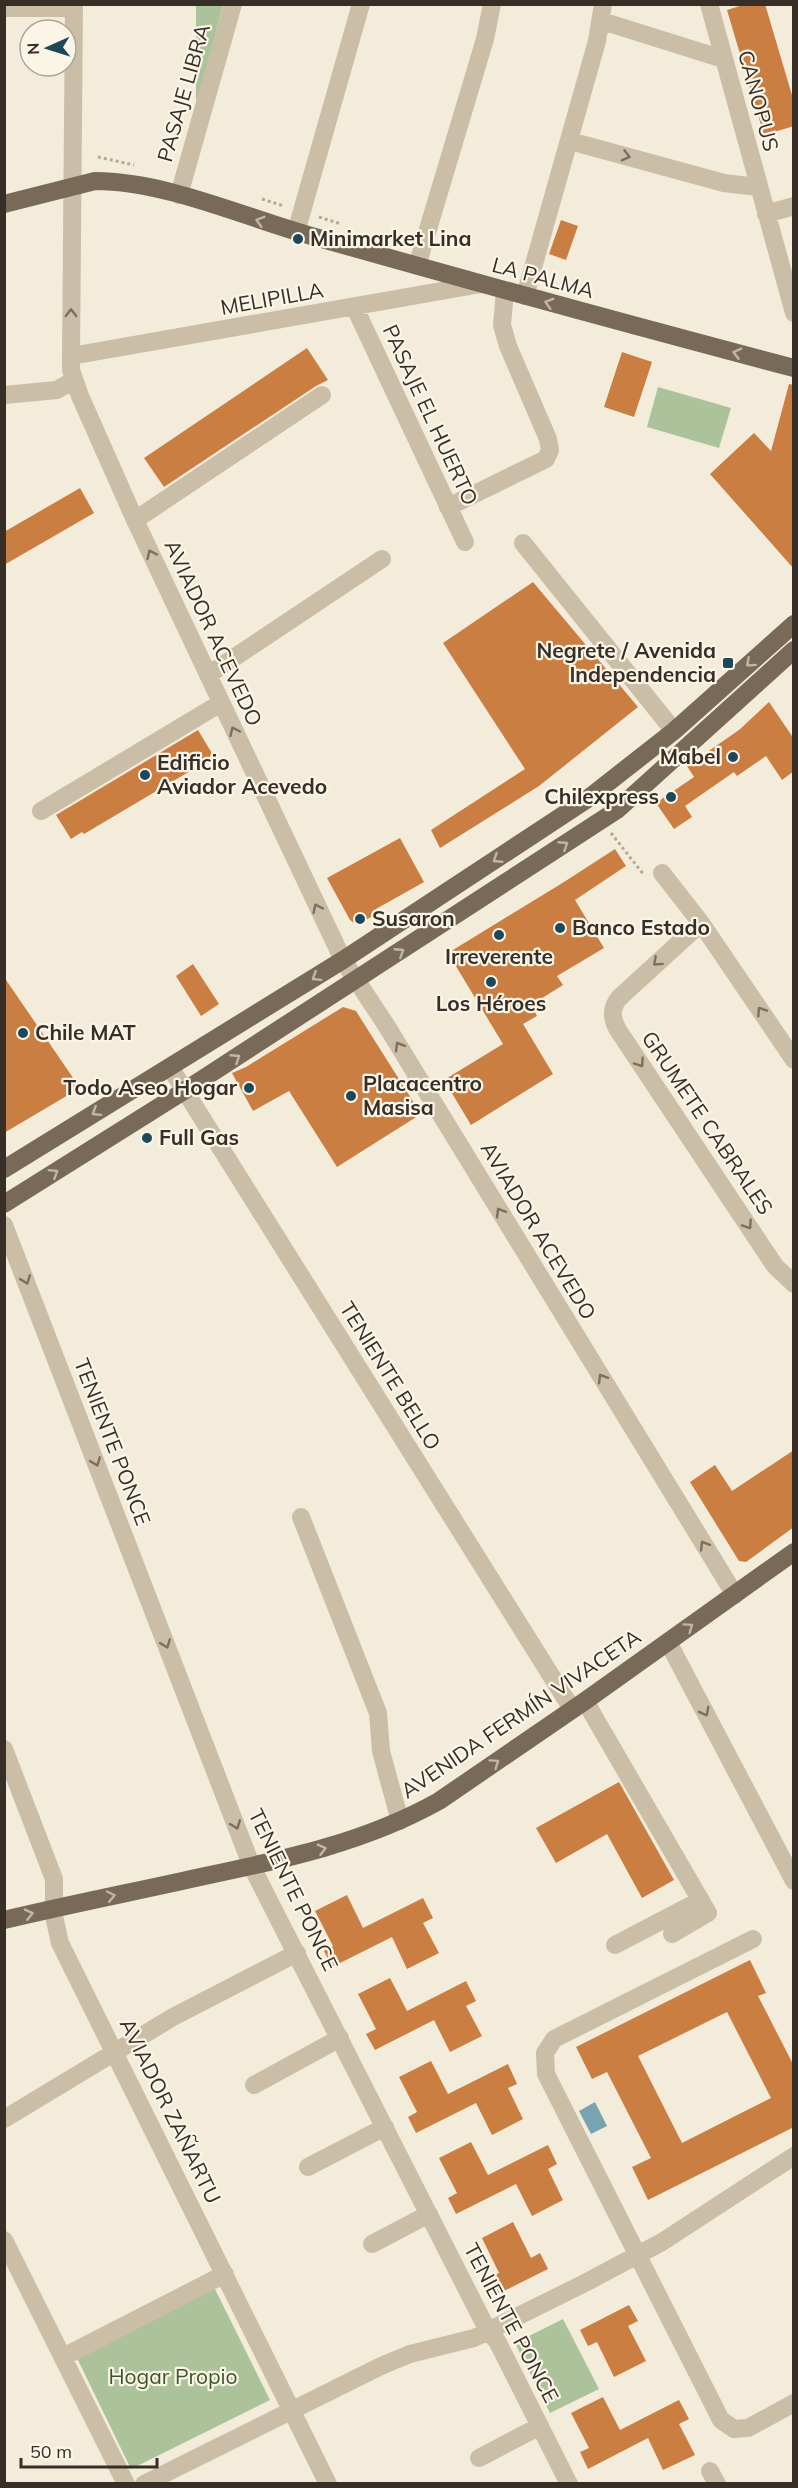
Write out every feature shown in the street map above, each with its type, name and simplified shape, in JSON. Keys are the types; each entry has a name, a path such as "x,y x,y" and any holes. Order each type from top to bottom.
{"main road":[{"name":"LA PALMA","path":"4,204 83,183 108,181 179,195 296,232 505,291 794,368"},
{"path":"4,1169 343,960 586,800 674,731 794,624"},
{"path":"4,1204 356,981 617,810 794,650"},
{"name":"AVENIDA FERMÍN VIVACETA","path":"4,1920 252,1867 343,1844 400,1821 439,1801 794,1552"}],"street":[{"name":"PASAJE LIBRA","path":"179,195 233,4"},
{"path":"296,232 362,4"},
{"path":"417,266 485,39 492,4"},
{"name":"CANOPUS","path":"709,4 794,313"},
{"path":"4,9 74,6"},
{"name":"AVIADOR ACEVEDO","path":"74,6 70,356 74,380 135,520 343,960 386,1025 735,1594"},
{"path":"525,296 570,141 602,13 723,59"},
{"path":"570,141 724,183 758,187"},
{"path":"766,214 794,206"},
{"name":"MELIPILLA","path":"70,356 481,284"},
{"path":"448,507 546,459 550,450 548,439 508,346 502,324 505,291"},
{"name":"PASAJE EL HUERTO","path":"354,308 465,542"},
{"path":"4,395 57,390 74,380"},
{"path":"135,520 322,394"},
{"path":"523,543 674,731"},
{"path":"208,675 382,559"},
{"path":"41,811 221,704"},
{"path":"663,873 701,923 794,1060"},
{"name":"GRUMETE CABRALES","path":"701,923 619,998 612,1013 618,1030 775,1266 794,1284"},
{"name":"TENIENTE BELLO","path":"170,1067 579,1705 701,1900"},
{"name":"TENIENTE PONCE","path":"4,1225 252,1867 488,2331 497,2342 570,2484"},
{"path":"301,1516 378,1713 381,1751 400,1821"},
{"path":"668,1642 794,1881"},
{"name":"AVIADOR ZAÑARTU","path":"4,1749 52,1870 55,1888 55,1926 60,1943 328,2484"},
{"path":"615,1946 701,1900 708,1913 672,1934"},
{"path":"753,1939 554,2039 545,2053 546,2074 721,2420 734,2429 748,2428 794,2403"},
{"path":"4,2119 182,2012 297,1953"},
{"path":"254,2085 340,2038"},
{"path":"308,2167 385,2127"},
{"path":"144,2484 393,2361 424,2350 460,2342 488,2331 639,2255 684,2229 794,2156"},
{"path":"372,2244 429,2214"},
{"path":"4,2240 126,2484"},
{"path":"63,2357 225,2274"},
{"path":"479,2458 540,2426"}],"path":[{"path":"602,820 650,883 663,873"}],"green space":[{"path":"196,5 223,5 197,105 196,97"},
{"path":"658,387 731,408 719,448 647,427"},
{"name":"Hogar Propio","path":"213,2285 270,2400 131,2469 76,2356"},
{"path":"563,2319 599,2389 550,2413 515,2343"}],"water":[{"path":"595,2102 607,2126 591,2134 579,2111"}],"building":[{"path":"746,4 765,4 794,102 794,126 764,135 727,10"},
{"path":"561,220 578,226 566,260 549,254"},
{"path":"307,348 328,380 164,487 144,458"},
{"path":"622,352 652,362 634,417 604,407"},
{"path":"789,384 794,385 794,569 710,474 754,433 771,451"},
{"path":"80,488 94,513 4,565 4,532"},
{"path":"533,582 638,707 539,786 440,848 431,830 525,769 443,643"},
{"path":"769,702 794,739 794,771 782,780 766,756 737,776 734,772 685,806 692,817 674,829 656,803 694,777 687,766 739,730"},
{"name":"Edificio Aviador Acevedo","path":"198,730 213,755 201,761 202,764 84,834 82,832 71,839 56,815"},
{"path":"400,838 424,882 376,909 378,913 357,925 350,920 327,878"},
{"path":"615,849 626,866 575,900 604,948 557,976 563,985 531,1005 537,1016 523,1024 553,1074 471,1125 444,1080 503,1044 448,953"},
{"path":"193,964 219,1004 201,1016 176,976"},
{"name":"Chile MAT","path":"4,977 80,1088 4,1133"},
{"name":"Placacentro Masisa","path":"343,1007 356,1011 421,1114 337,1167 289,1091 253,1111 232,1073 246,1067"},
{"path":"794,1450 794,1527 746,1562 739,1561 690,1482 715,1465 732,1491"},
{"path":"619,1782 674,1880 642,1898 607,1834 556,1863 536,1828"},
{"path":"347,1895 363,1928 423,1898 433,1918 423,1923 439,1953 407,1969 392,1937 332,1967 324,1951 333,1946 315,1911"},
{"path":"750,1960 766,1993 758,1996 794,2066 794,2127 648,2200 632,2167 651,2158 607,2072 592,2079 576,2047","holes":["727,2012 771,2098 682,2143 638,2056"]},
{"path":"390,1978 407,2011 466,1981 476,2001 466,2006 482,2036 450,2052 434,2020 375,2050 366,2034 376,2029 358,1994"},
{"path":"431,2061 448,2094 508,2064 517,2084 508,2088 523,2119 492,2135 476,2103 416,2133 408,2117 417,2112 399,2077"},
{"path":"471,2142 488,2175 548,2145 557,2164 548,2169 563,2200 532,2216 516,2184 456,2214 448,2198 457,2193 439,2158"},
{"path":"513,2222 531,2258 540,2253 548,2269 498,2294 490,2278 499,2273 482,2238"},
{"path":"629,2305 638,2321 628,2326 646,2361 614,2377 597,2342 588,2346 580,2330"},
{"path":"603,2397 620,2430 679,2400 689,2419 679,2424 695,2455 663,2470 648,2438 588,2469 580,2452 589,2448 571,2413"}],"place":[{"name":"Minimarket Lina","path":"298,239"},
{"name":"Negrete / Avenida Independencia","path":"728,663"},
{"name":"Mabel","path":"733,757"},
{"name":"Edificio Aviador Acevedo","path":"145,775"},
{"name":"Chilexpress","path":"671,797"},
{"name":"Susaron","path":"360,919"},
{"name":"Banco Estado","path":"560,928"},
{"name":"Irreverente","path":"499,935"},
{"name":"Los Héroes","path":"491,982"},
{"name":"Chile MAT","path":"23,1033"},
{"name":"Todo Aseo Hogar","path":"249,1088"},
{"name":"Placacentro Masisa","path":"351,1096"},
{"name":"Full Gas","path":"147,1138"}]}
